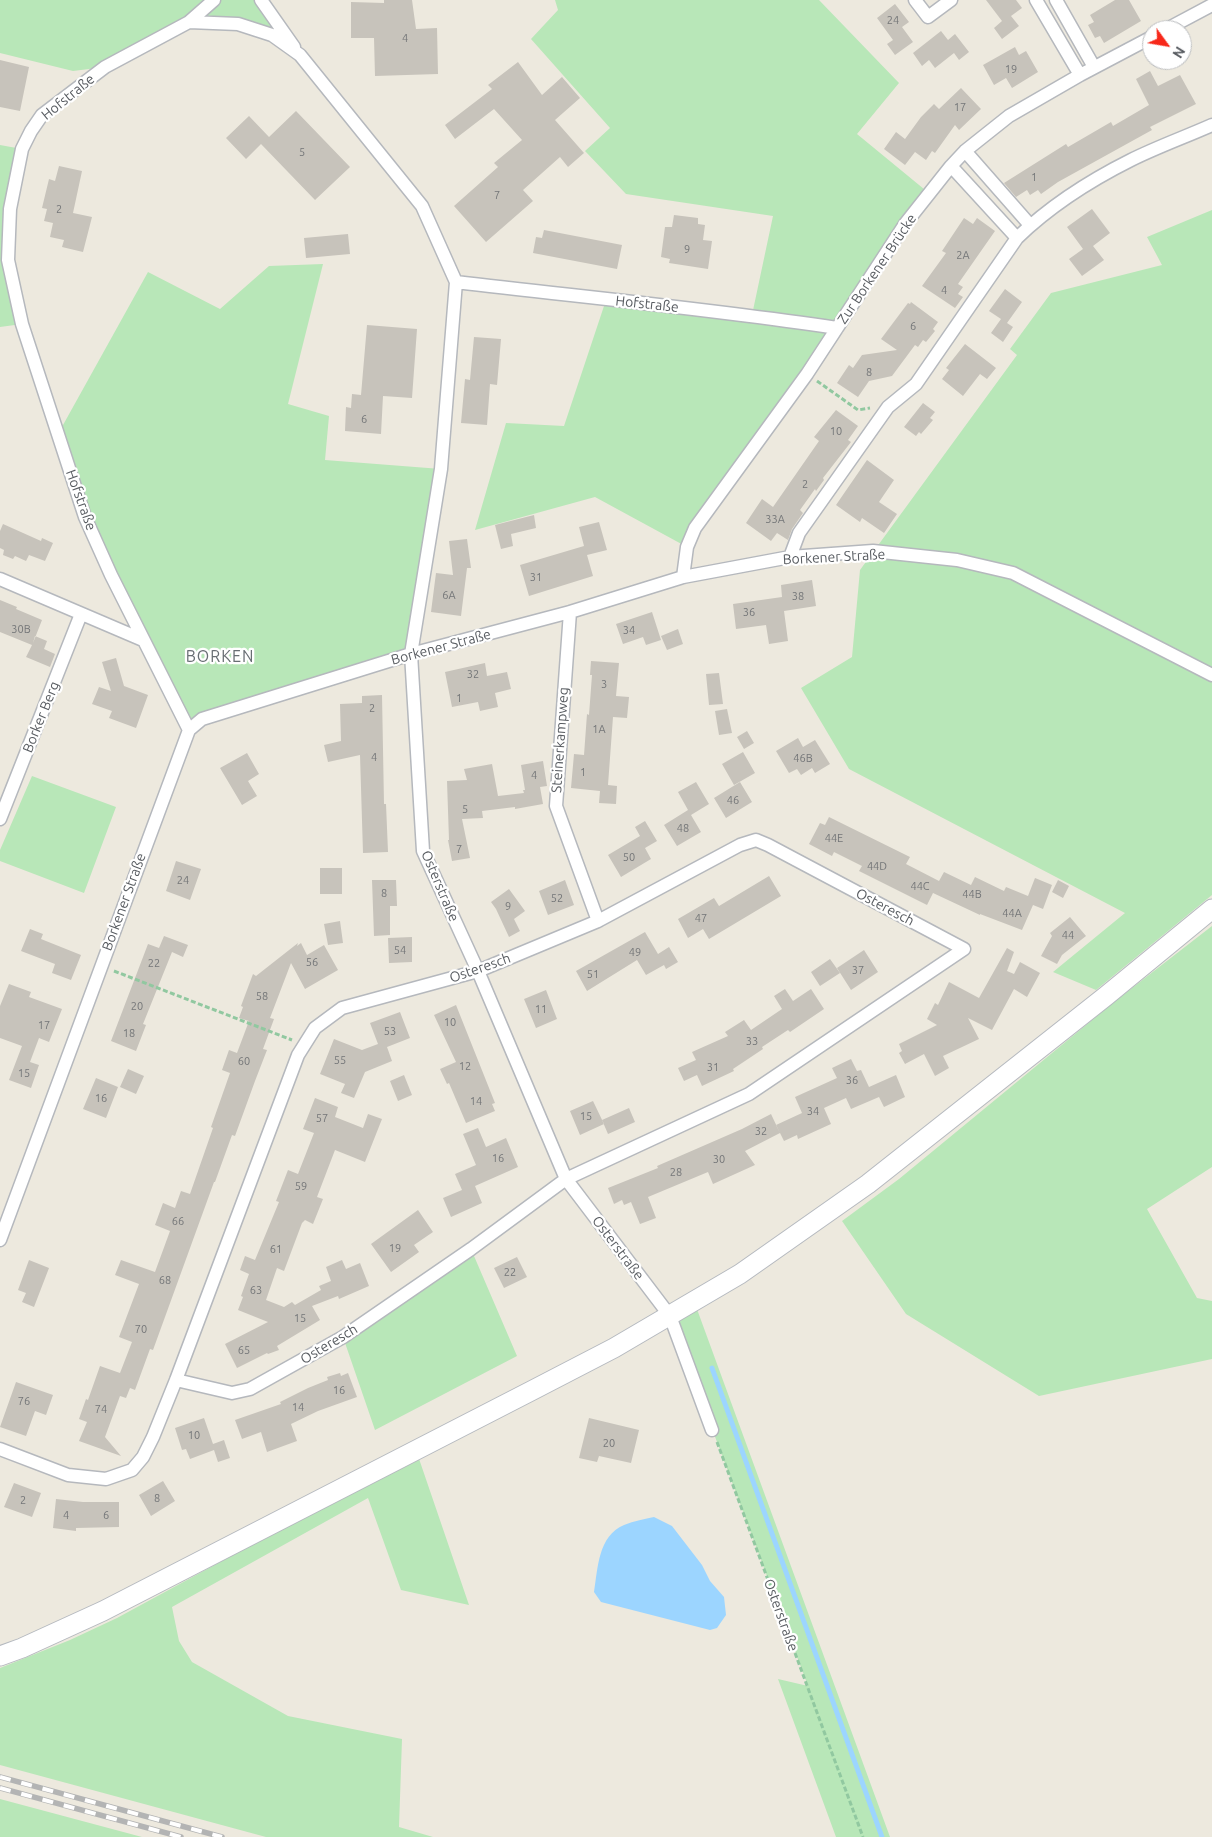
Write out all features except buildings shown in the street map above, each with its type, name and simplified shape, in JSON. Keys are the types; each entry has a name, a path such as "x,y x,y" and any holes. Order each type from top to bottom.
{"street":[{"name":"Hofstraße","path":"189,730 111,575 85,516 22,324 8,260 10,209 22,149 30,131 42,116 105,68 189,22 214,0"},
{"path":"261,0 300,55 422,206 456,282 441,469 411,654"},
{"path":"915,0 928,17 951,0"},
{"path":"1036,0 1080,75"},
{"path":"1056,0 1094,67"},
{"path":"1184,20 1212,5"},
{"path":"189,22 238,24 272,35 300,55"},
{"name":"Zur Borkener Brücke","path":"683,577 687,547 695,528 807,374 905,224 951,166 964,151 1009,116 1094,67 1142,42"},
{"path":"790,557 799,533 888,407 916,384 1017,238 1030,225 1080,189 1131,160 1212,125"},
{"path":"964,151 1030,225"},
{"path":"951,166 1017,238"},
{"name":"Hofstraße","path":"456,282 752,315 837,328"},
{"name":"Borkener Straße","path":"0,1240 189,730 202,719 411,654 570,612 683,577 790,557 873,551 956,560 1013,573 1212,675"},
{"path":"0,579 143,640"},
{"name":"Steinerkampweg","path":"570,612 556,806 598,922"},
{"name":"Borker Berg","path":"0,819 81,614"},
{"name":"Osterstraße","path":"411,654 423,851 478,972 566,1179 670,1316 712,1430"},
{"name":"Osteresch","path":"0,1449 68,1475 106,1479 132,1470 143,1457 176,1380 298,1055 315,1028 342,1008 478,972 598,922 740,845 756,840 964,949 749,1094 566,1179 471,1249 343,1336 250,1389 232,1393 176,1380"},
{"path":"0,1656 103,1611 522,1396 670,1316 740,1274 868,1184 1106,996 1212,909"}],"path":[{"path":"807,374 858,410 888,407"},
{"path":"101,966 304,1045"},
{"name":"Osterstraße","path":"712,1430 864,1837"}],"green space":[{"path":"0,0 261,0 300,55 272,35 189,22 105,67 73,71 0,53"},
{"path":"555,0 819,0 899,83 857,134 930,194 687,547 595,497 475,530 506,423 564,426 606,300 752,315 773,216 626,194 585,151 610,128 531,39 558,10"},
{"path":"0,145 22,149 8,260 22,324 0,327"},
{"path":"1212,210 1212,895 1096,990 1053,972 1125,913 849,769 801,688 852,657 860,570 1017,355 1010,349 1051,293 1162,265 1147,237"},
{"path":"323,264 288,404 329,416 325,460 441,469 411,654 189,730 111,575 58,434 148,272 220,309 269,266"},
{"path":"32,776 116,807 84,893 0,861 0,850"},
{"path":"1212,926 1212,1167 1147,1209 1197,1298 1212,1301 1212,1359 1039,1396 906,1314 842,1221 899,1179 1114,1002"},
{"path":"471,1249 517,1356 375,1430 343,1337"},
{"path":"694,1301 890,1837 836,1837 778,1679 808,1686 670,1316"},
{"path":"416,1450 469,1605 401,1590 368,1498 172,1607 179,1641 192,1662 288,1716 402,1739 399,1827 433,1837 266,1837 0,1765 0,1668 70,1640 117,1618 327,1504"},
{"path":"0,1799 142,1837 0,1837"}],"water":[{"path":"654,1517 672,1526 702,1565 710,1581 724,1597 726,1615 717,1628 710,1630 601,1602 594,1592 598,1563 609,1537 615,1530 624,1525"}],"waterway":[{"path":"712,1368 882,1837"}],"railway":[{"path":"0,1777 222,1837"},
{"path":"0,1788 181,1837"}],"district":[{"name":"BORKEN","path":"220,657"}]}
